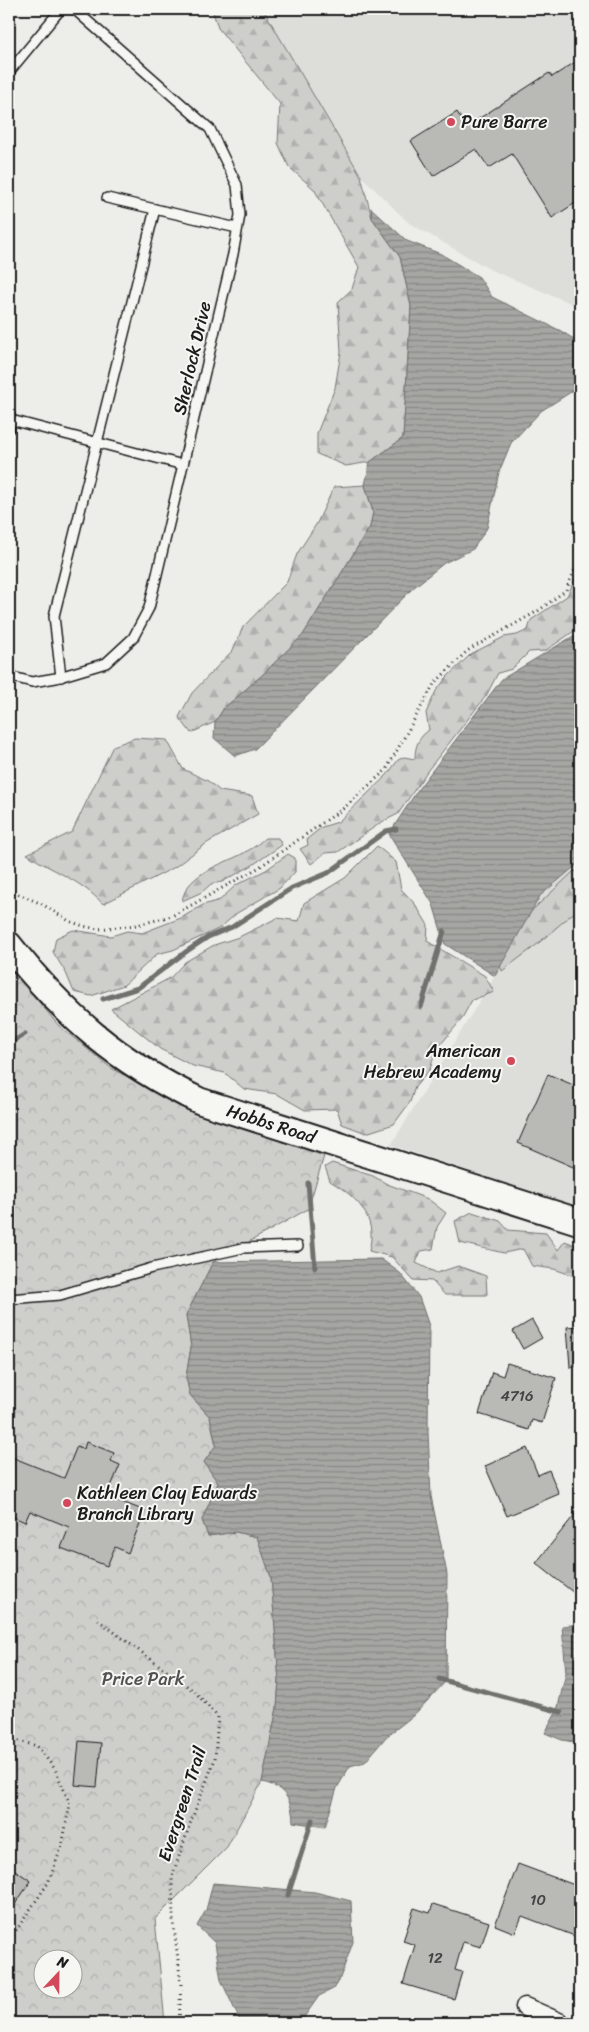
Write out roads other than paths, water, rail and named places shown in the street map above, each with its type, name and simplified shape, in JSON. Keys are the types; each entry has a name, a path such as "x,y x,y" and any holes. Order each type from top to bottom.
{"street":[{"name":"Hobbs Road","path":"9,945 53,997 108,1047 159,1081 200,1101 580,1222"},
{"path":"525,2007 561,2023"}],"lane":[{"path":"9,72 61,9"},
{"name":"Sherlock Drive","path":"9,676 32,682 62,676 106,663 133,638 149,608 240,215 237,185 210,129 74,9"},
{"path":"107,198 237,228"},
{"path":"62,676 54,616 155,209"},
{"path":"10,421 183,465"},
{"path":"9,1299 60,1295 96,1286 152,1268 243,1248 298,1246"}],"waterway":[{"path":"103,999 138,988 208,937 232,927 292,888 328,873 386,831 396,829"},
{"path":"421,1007 444,931"},
{"path":"9,1044 25,1034"},
{"path":"308,1183 315,1267"},
{"path":"439,1679 561,1712"},
{"path":"288,1895 312,1820"}],"place":[{"name":"Pure Barre","path":"451,122"},
{"name":"American Hebrew Academy","path":"511,1061"},
{"name":"Kathleen Clay Edwards Branch Library","path":"67,1503"}],"park label":[{"name":"Price Park","path":"143,1679"}]}
